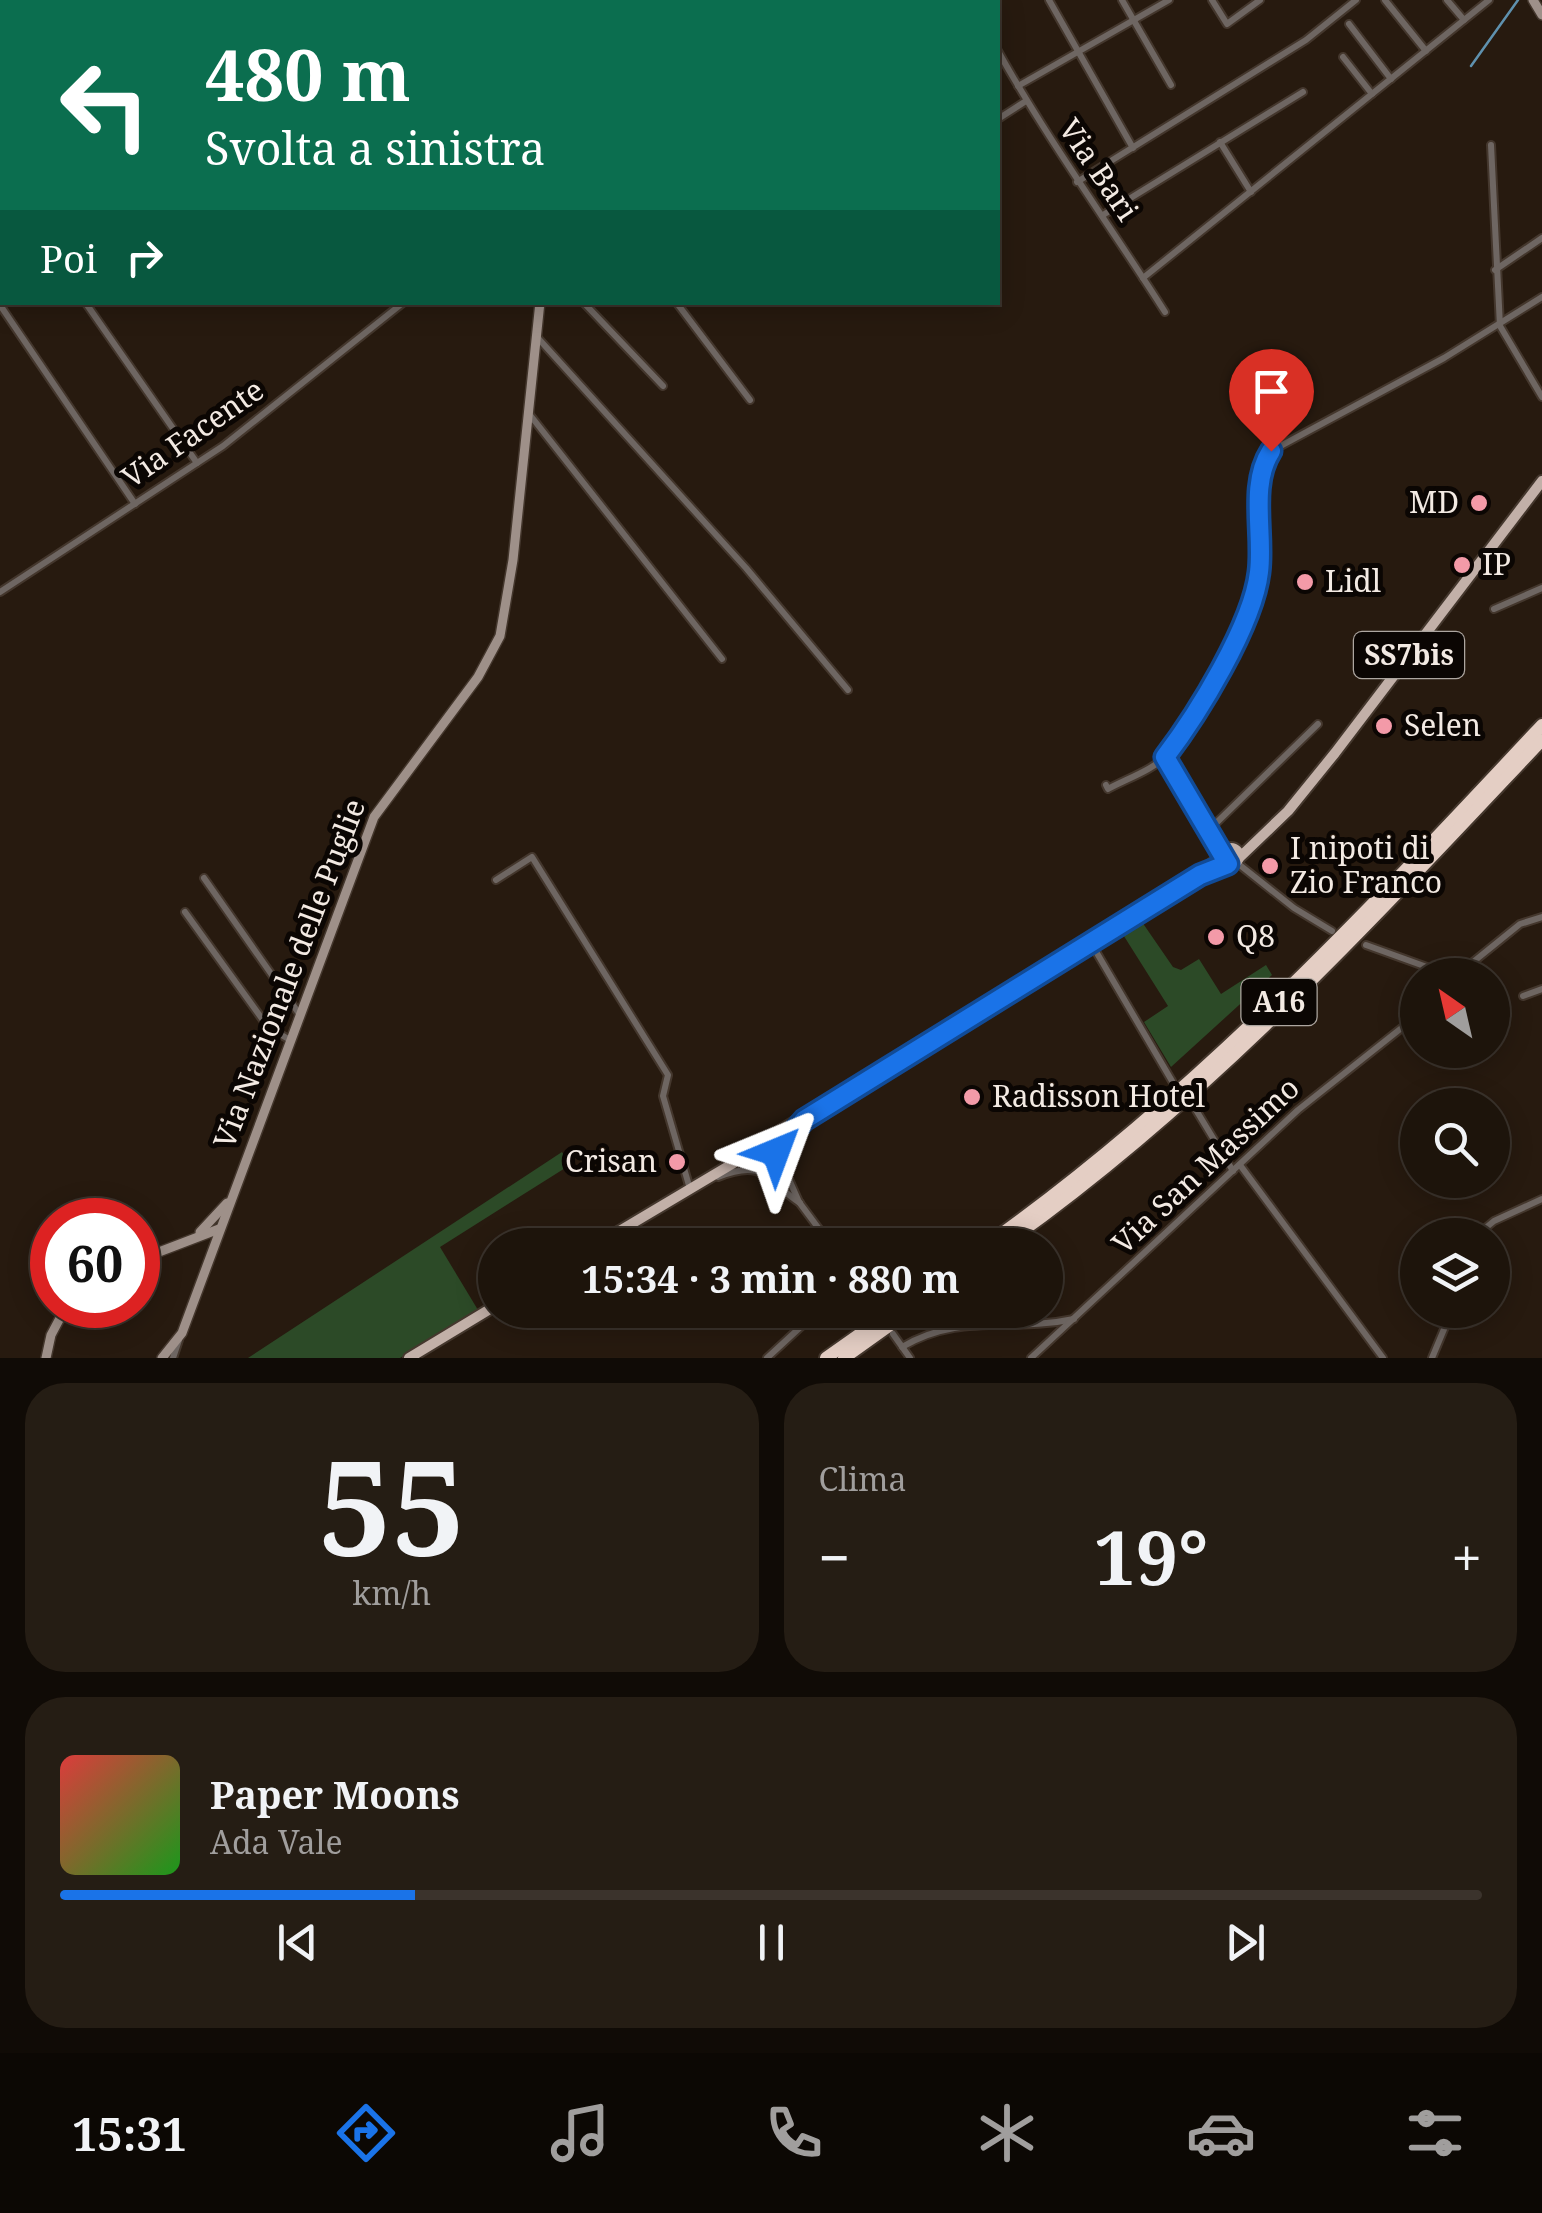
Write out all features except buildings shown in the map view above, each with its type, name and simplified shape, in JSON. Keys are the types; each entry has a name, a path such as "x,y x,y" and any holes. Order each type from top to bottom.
{"highway":[{"name":"A16","path":"1009,1228 1117,1147 1240,1040 1542,725"},
{"name":"A16","path":"1025,1228 1123,1154 1260,1035 1542,740"},
{"path":"826,1358 868,1328"},
{"path":"844,1358 886,1328"}],"main road":[{"path":"1533,0 1542,16"},
{"name":"Via Nazionale delle Puglie","path":"162,1358 182,1333 374,817 478,677 500,636 540,305"},
{"name":"SS7bis","path":"625,1228 1274,827 1542,482"},
{"name":"SS7bis","path":"732,1164 764,1158 777,1150 804,1120"},
{"path":"763,1141 777,1150"},
{"path":"763,1141 764,1158"},
{"path":"191,1241 231,1198"},
{"path":"160,1252 218,1232"},
{"path":"191,1241 210,1253"},
{"path":"410,1358 478,1316"},
{"path":"46,1358 58,1328"}],"street":[{"path":"1049,0 1133,148"},
{"path":"1122,0 1171,86"},
{"path":"1018,86 1168,0"},
{"path":"1212,0 1227,24 1260,0"},
{"path":"1077,182 1306,40 1356,0"},
{"path":"1385,0 1426,51"},
{"path":"1448,0 1464,20"},
{"path":"1144,278 1488,0"},
{"path":"1349,24 1391,78"},
{"name":"Via Bari","path":"1000,56 1077,182 1103,215 1165,312"},
{"path":"1343,57 1372,94"},
{"path":"1103,215 1302,92"},
{"path":"1000,118 1026,101"},
{"path":"1220,142 1251,192"},
{"path":"1491,144 1496,186 1494,271 1500,326 1542,396"},
{"path":"1494,271 1542,238"},
{"path":"1106,785 1108,789 1165,757 1200,710 1252,600 1259,575 1260,474 1271,451 1500,326 1542,296"},
{"path":"0,305 136,504"},
{"path":"87,305 196,463"},
{"name":"Via Facente","path":"0,592 196,463 400,305"},
{"path":"586,305 663,386"},
{"path":"678,305 750,400"},
{"path":"536,336 746,568 848,690"},
{"path":"529,414 722,658"},
{"path":"1494,609 1542,588"},
{"path":"1210,829 1318,724"},
{"path":"1165,757 1231,857 1332,931"},
{"path":"496,880 532,857 668,1074 664,1096 691,1190"},
{"path":"204,878 300,1015"},
{"path":"185,912 268,1027 290,1040"},
{"path":"1478,958 1520,924 1542,917"},
{"path":"1091,943 1172,1081"},
{"path":"1366,945 1402,958"},
{"path":"1522,996 1542,990"},
{"name":"Via San Massimo","path":"1031,1358 1298,1110 1400,1029"},
{"path":"1196,1110 1382,1358"},
{"path":"777,1150 800,1202"},
{"path":"764,1158 818,1228"},
{"path":"703,1182 756,1170 774,1178 800,1202"},
{"path":"1500,1218 1542,1199"},
{"path":"902,1347 941,1327 1011,1326 1075,1319"},
{"path":"767,1358 799,1328"},
{"path":"1432,1358 1444,1328"},
{"path":"173,1358 182,1333"},
{"path":"893,1334 910,1358"}],"green space":[{"path":"1142,922 1173,967 1181,970 1199,959 1221,994 1266,965 1272,975 1171,1067 1144,1022 1168,1006 1122,933"},
{"path":"562,1152 570,1165 440,1247 478,1310 400,1358 248,1358"}],"waterway":[{"path":"1471,66 1518,0"}],"place":[{"name":"MD","path":"1479,503"},
{"name":"IP","path":"1462,565"},
{"name":"Lidl","path":"1305,582"},
{"name":"Selen","path":"1384,726"},
{"name":"I nipoti di Zio Franco","path":"1270,866"},
{"name":"Q8","path":"1216,937"},
{"name":"Radisson Hotel","path":"972,1097"},
{"name":"Crisan","path":"677,1162"}],"route":[{"path":"776,1152 804,1120 1200,875 1228,864 1223,858 1224,851 1165,757 1200,710 1252,600 1259,575 1260,474 1271,451"}]}
